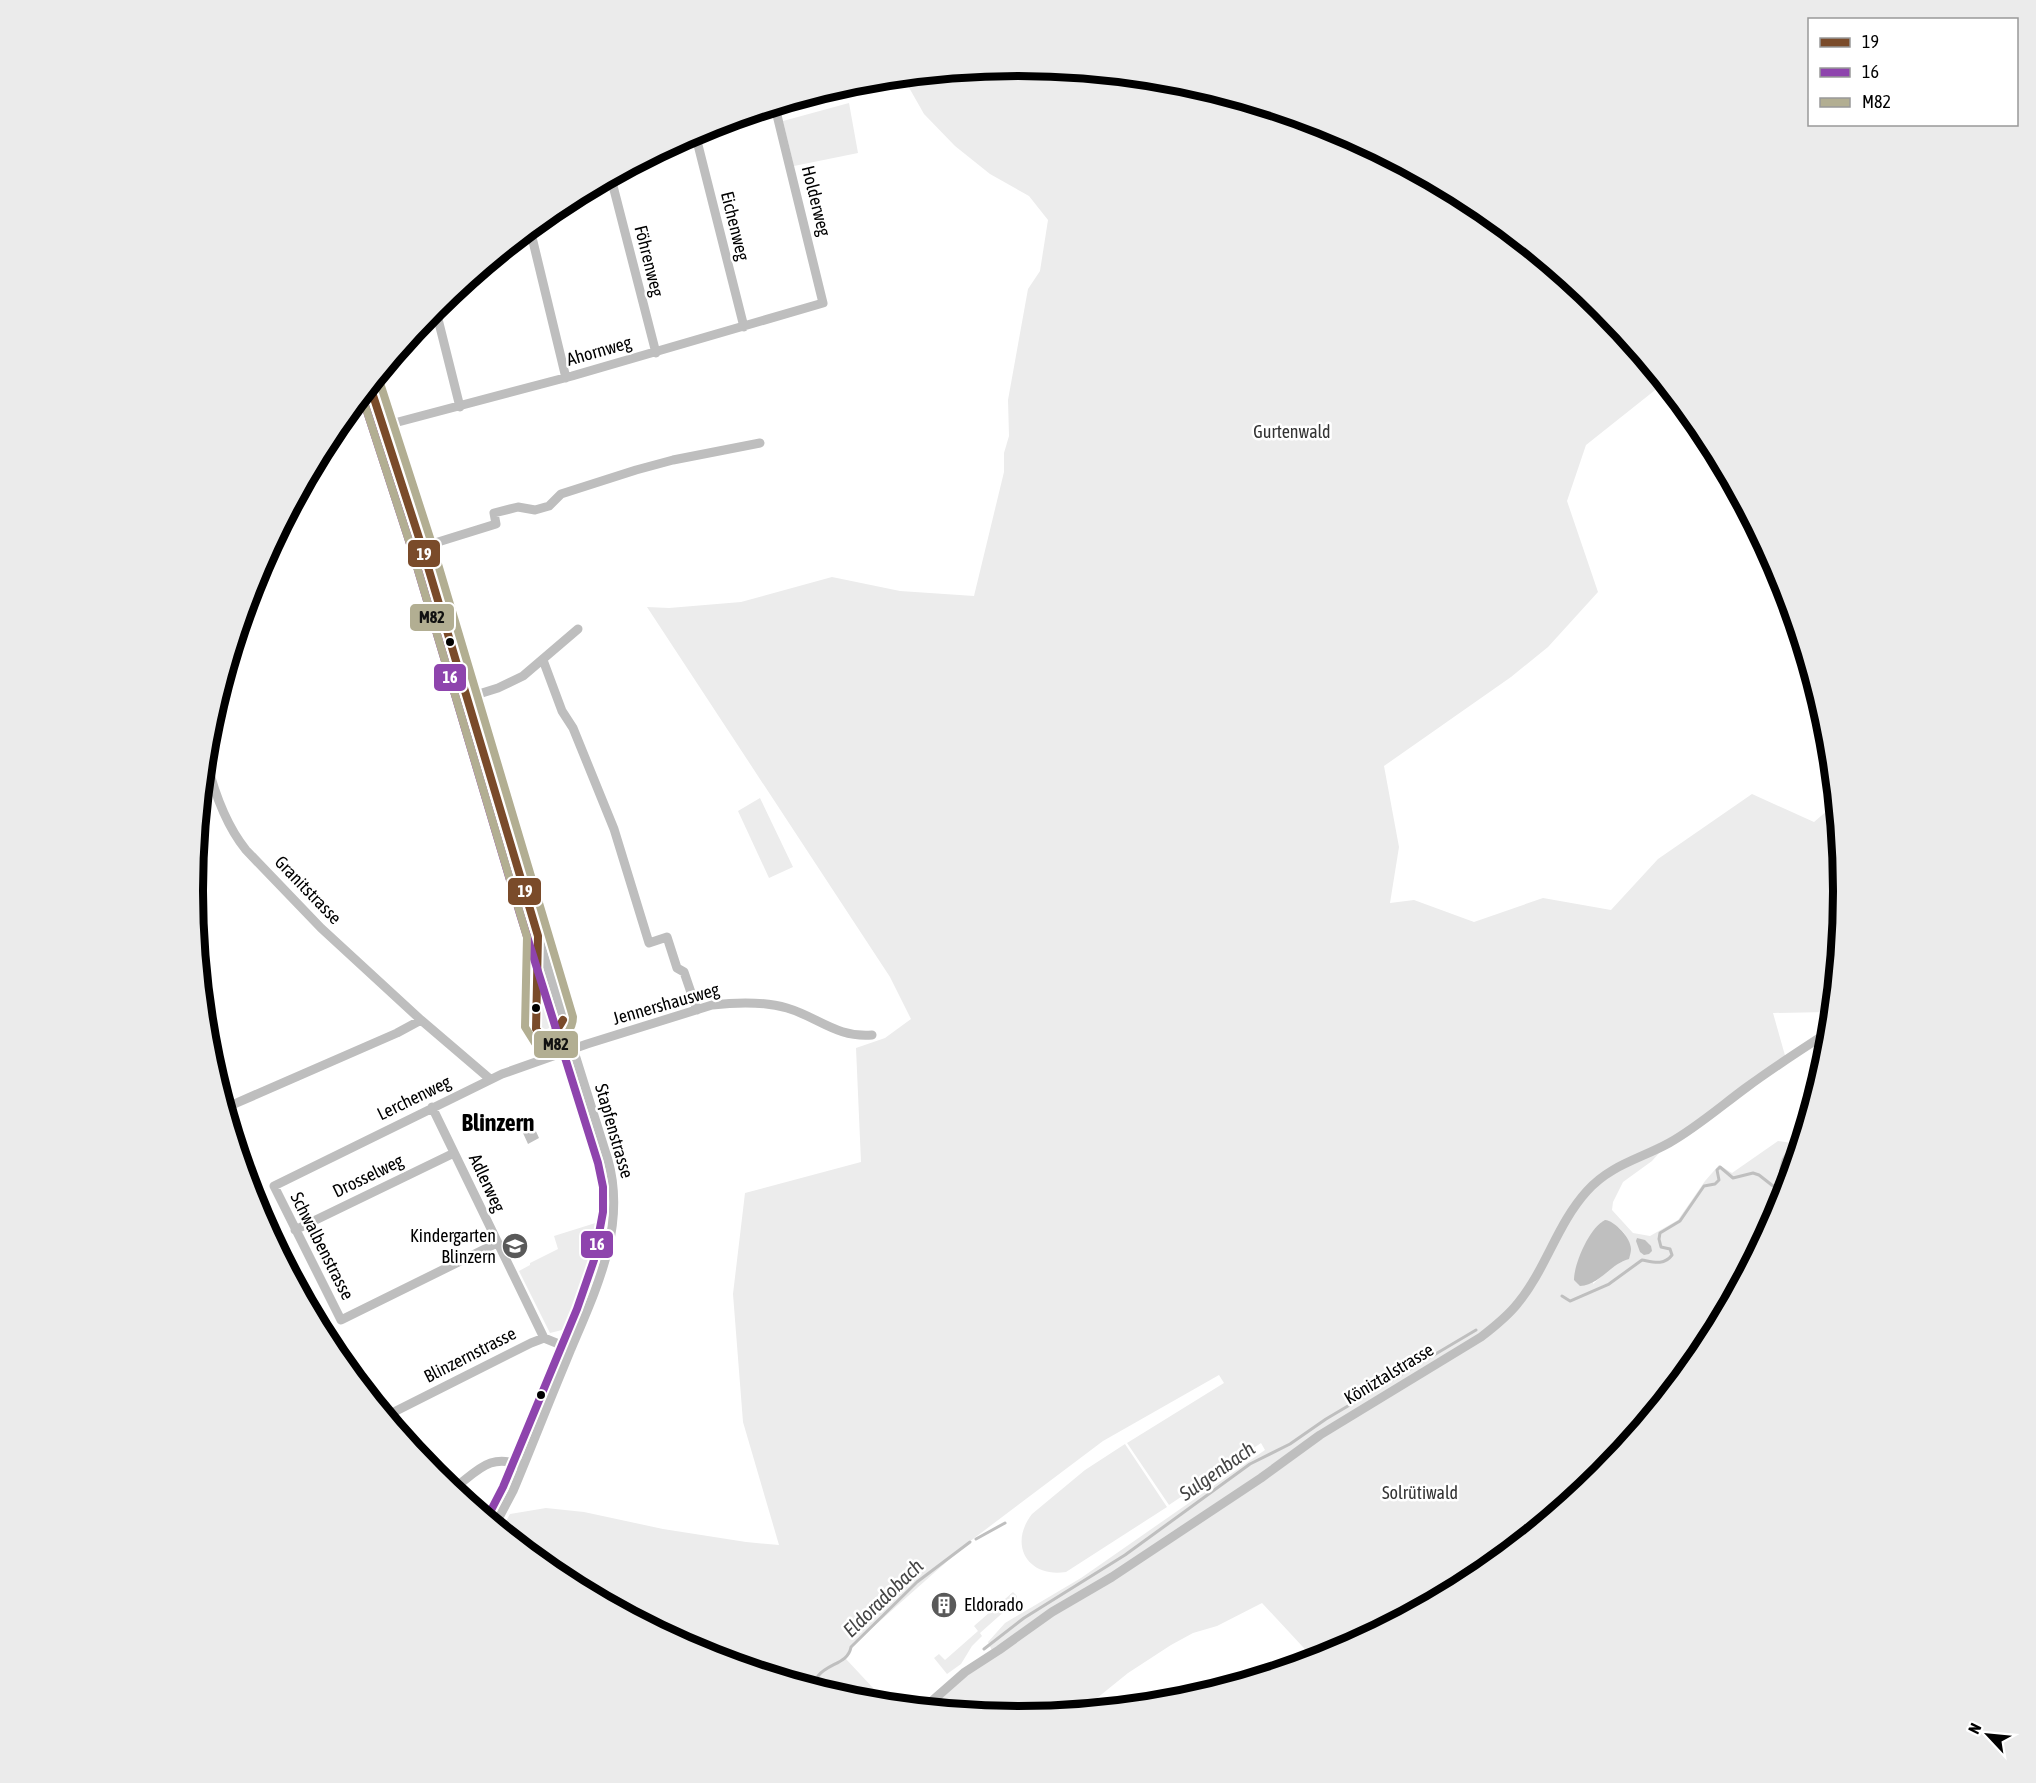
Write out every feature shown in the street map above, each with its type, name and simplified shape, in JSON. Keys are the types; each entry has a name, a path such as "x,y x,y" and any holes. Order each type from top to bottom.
{"street":[{"name":"Holderweg","path":"777,114 823,303"},
{"name":"Eichenweg","path":"697,143 744,327"},
{"name":"Föhrenweg","path":"613,185 656,353"},
{"path":"532,238 566,378"},
{"name":"Ahornweg","path":"383,426 656,353 823,303"},
{"path":"438,319 460,407"},
{"name":"Stapfenstrasse","path":"372,393 422,547 612,1174 615,1203 607,1255 513,1491 498,1518"},
{"path":"422,547 496,524 494,513 518,507 535,510 549,506 561,494 636,470 673,460 760,443"},
{"path":"466,698 508,684 529,672 578,629"},
{"path":"543,660 562,711 573,729 614,829 649,943 667,938 677,968 684,972 697,1010"},
{"name":"Granitstrasse","path":"212,776 222,809 236,838 246,850 321,928 421,1020 490,1079"},
{"name":"Jennershausweg","path":"572,1048 697,1010 732,1002 766,1003 788,1008 843,1032 862,1036 872,1035"},
{"path":"232,1105 397,1033 421,1020"},
{"name":"Köniztalstrasse","path":"931,1702 965,1672 1037,1622 1112,1577 1261,1478 1320,1435 1481,1337 1518,1304 1566,1219 1594,1184 1629,1160 1668,1143 1819,1038"},
{"name":"Lerchenweg","path":"274,1186 490,1079 572,1048"},
{"name":"Adlerweg","path":"432,1107 544,1338"},
{"name":"Drosselweg","path":"295,1230 454,1153"},
{"name":"Schwalbenstrasse","path":"274,1186 341,1320 497,1243"},
{"name":"Blinzernstrasse","path":"392,1413 544,1338 571,1349"},
{"path":"459,1484 481,1467 494,1461 509,1460 523,1466"}],"green space":[{"name":"Gurtenwald","path":"1018,76 1124,83 1229,104 1280,120 1378,161 1426,186 1471,214 1514,245 1594,315 1659,387 1586,445 1567,501 1598,592 1548,647 1511,677 1384,766 1399,847 1390,903 1414,900 1474,922 1543,898 1611,910 1658,859 1752,794 1814,822 1828,810 1833,892 1831,945 1824,1012 1773,1013 1786,1059 1668,1143 1652,1161 1623,1182 1613,1202 1612,1210 1633,1233 1650,1236 1678,1220 1719,1165 1732,1173 1778,1141 1793,1143 1771,1203 1749,1252 1724,1299 1665,1388 1631,1429 1555,1504 1471,1569 1425,1597 1378,1622 1308,1652 1262,1603 1217,1626 1193,1633 1171,1645 1128,1673 1091,1703 1018,1706 937,1702 993,1653 988,1642 1005,1623 1081,1578 1265,1450 1261,1443 1169,1505 1127,1443 1224,1383 1219,1375 1103,1441 969,1542 855,1643 846,1659 879,1694 807,1679 706,1644 610,1597 565,1569 505,1524 510,1514 546,1508 584,1512 663,1529 779,1545 743,1422 733,1294 745,1193 861,1162 856,1048 885,1038 911,1019 890,977 647,607 669,608 741,602 832,577 900,591 974,596 1004,472 1004,453 1009,436 1008,400 1028,289 1040,271 1048,220 1029,196 990,174 955,146 924,114 907,84","holes":["1601,1222 1620,1228 1627,1238 1629,1258 1613,1266 1593,1284"]},
{"path":"849,103 858,153 794,166 783,121"},
{"path":"760,798 793,867 769,878 738,811"},
{"path":"545,986 555,1023 553,1028 548,1030 542,1028 539,1022 542,1014 543,987"},
{"path":"605,1220 596,1261 579,1308 566,1329 550,1333 519,1271 558,1249 554,1236"},
{"path":"1125,1444 1167,1507 1066,1572 1053,1573 1041,1570 1032,1564 1022,1548 1022,1537 1032,1514 1085,1470"},
{"path":"1013,1592 1017,1596 1016,1601 980,1633 982,1636 972,1646 961,1664 947,1674 934,1658 939,1654 945,1660 978,1631 974,1626"}],"shaded area":[{"path":"534,1127 539,1138 528,1144 523,1133"},
{"path":"1605,1220 1618,1227 1625,1235 1631,1249 1629,1259 1616,1265 1593,1282 1580,1286 1574,1280 1580,1255 1594,1230"},
{"path":"1637,1238 1645,1240 1651,1246 1652,1251 1649,1254 1644,1255 1640,1252"}],"waterway":[{"name":"Sulgenbach","path":"1562,1296 1570,1301 1609,1284 1642,1260 1665,1261 1672,1255 1670,1249 1661,1247 1660,1233 1680,1221 1704,1186 1715,1184 1719,1180 1717,1170 1720,1167 1733,1178 1753,1173 1773,1186 1778,1181 1786,1155 1790,1152"},
{"name":"Sulgenbach","path":"984,1649 1024,1618 1125,1555 1250,1464 1290,1444 1326,1419 1476,1330"},
{"name":"Eldoradobach","path":"976,1539 1005,1523"},
{"name":"Eldoradobach","path":"818,1676 846,1657 851,1647 917,1582 970,1542"}],"transit line":[{"name":"M82","path":"365,404 412,550 527,937 525,1027 535,1043 553,1046 567,1034 573,1017 432,544 380,384"},
{"name":"19","path":"372,393 422,547 538,936 536,1029 541,1035 549,1035 563,1020"},
{"name":"16","path":"365,404 412,550 520,914 598,1163 603,1187 603,1212 594,1260 577,1309 503,1487 490,1512"}],"place":[{"name":"Kindergarten Blinzern","path":"515,1246"},
{"name":"Eldorado","path":"944,1605"}],"district":[{"name":"Blinzern","path":"498,1123"}],"park label":[{"name":"Solrütiwald","path":"1420,1493"}]}
